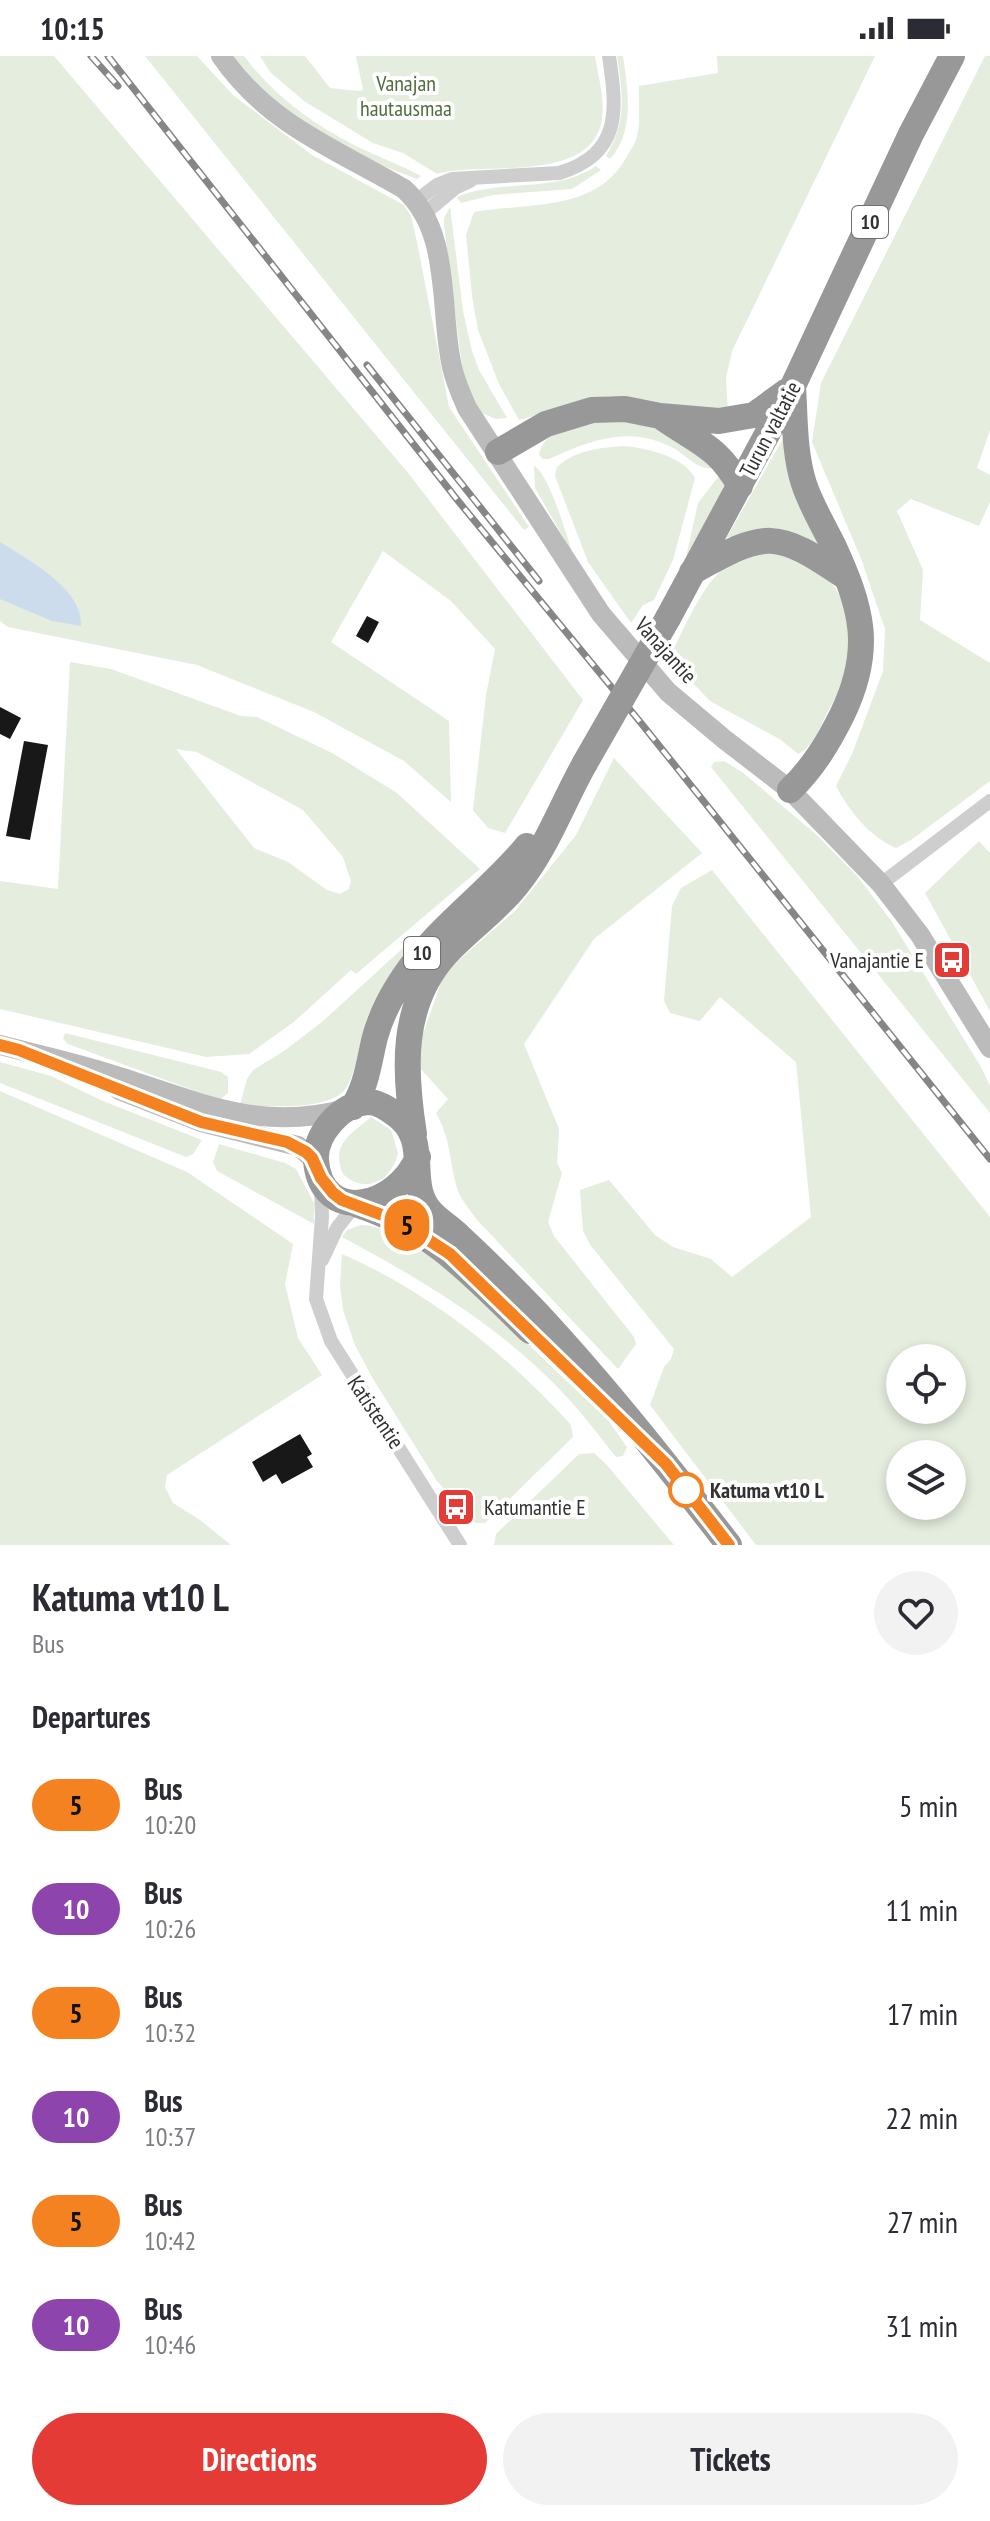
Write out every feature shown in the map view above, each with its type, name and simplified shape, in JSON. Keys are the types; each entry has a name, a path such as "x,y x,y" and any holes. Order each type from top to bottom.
{"highway":[{"name":"Turun valtatie","path":"416,1146 407,1088 407,1053 409,1030 422,989 446,954 517,885 543,845 568,792 668,618 793,386 911,134 952,56"},
{"path":"498,452 546,424 592,410 625,409 660,416 719,421 744,418 766,408 793,386"},
{"path":"790,790 809,772 831,736 852,694 861,657 860,624 847,578 803,483 798,458 793,386"},
{"path":"660,416 716,452 726,461 740,486"},
{"path":"692,572 749,543 782,541 801,548 847,578"},
{"name":"Turun valtatie","path":"351,1107 365,1084 376,1033 386,1009 411,965 518,857 568,792"},
{"path":"351,1107 368,1102 397,1115 416,1146 405,1180 391,1192 357,1204"},
{"name":"10","path":"351,1107 334,1120 321,1136 316,1159 320,1174 333,1193 401,1222 450,1254 666,1464"},
{"name":"10","path":"416,1146 422,1195 433,1214 492,1267 587,1369 729,1545"}],"street":[{"path":"221,56 248,90 292,128 404,189 420,207 476,178 559,173 594,156 609,134 615,113 609,56"},
{"name":"Vanajantie","path":"420,207 438,262 451,365 467,408 601,614 668,692 790,790 881,884 920,935 990,1048"},
{"path":"881,884 990,801"},
{"path":"9,1047 116,1076 231,1113 292,1118 351,1107"},
{"path":"9,1047 201,1122 298,1146 312,1158 320,1174"},
{"name":"Katistentie","path":"320,1174 322,1217 316,1299 331,1341 460,1545"},
{"name":"Katistentie","path":"317,1271 337,1228 357,1204"}],"green space":[{"path":"0,56 54,56 409,474 583,700 505,833 488,828 473,810 486,695 495,649 451,601 383,551 331,642 449,721 451,802 404,761 314,712 197,665 8,627 0,621"},
{"path":"145,56 197,56 233,95 312,155 404,205 411,216 417,242 449,407 529,527 524,530"},
{"path":"230,56 244,56 280,95 323,127 421,176 417,179 378,164 286,114"},
{"name":"Vanajan hautausmaa","path":"260,56 305,56 330,88 359,91 363,90 356,56 595,56 602,95 602,118 594,139 579,153 558,162 437,174 403,153 373,143 304,101 270,72"},
{"path":"617,56 623,56 628,110 623,136 610,159 606,156 617,131 622,108"},
{"path":"717,56 875,56 732,351 726,378 728,413 690,413 609,396 519,420 499,384 478,330 466,235 474,212 559,202 597,188 613,175 635,141 639,124 639,86 718,73"},
{"path":"985,56 990,56 990,430 977,468 990,475 990,502 979,526 911,499 897,511 923,570 920,620 990,663 990,781 896,848 877,837 861,822 836,786 852,754 883,671 885,629 862,561 812,442 821,383"},
{"path":"596,166 601,170 572,189 493,195 461,203 457,197 492,188 563,180"},
{"path":"450,207 463,311 472,351 479,370 507,418 496,419 479,412 464,382 444,225"},
{"path":"633,418 678,436 713,468 702,467 675,449 643,437 595,441 549,459 539,455 544,443 564,428 593,421"},
{"path":"787,432 828,553 727,537"},
{"path":"623,446 653,451 673,459 695,478 673,560 654,600 643,605 631,623 588,562 555,476 557,467 580,453"},
{"path":"534,465 547,482 574,556 535,488"},
{"path":"722,472 725,483 721,494 686,557 698,503"},
{"path":"776,553 808,563 824,574 842,600 850,631 850,662 844,680 816,734 798,754 781,740 710,701 669,658 696,604 723,568 744,557"},
{"path":"70,662 111,669 241,716 257,717 334,754 397,793 480,869 356,974 351,970 295,1021 249,1054 206,1057 0,1009 0,881 58,889","holes":["176,749 197,752 303,810 343,857 351,881 349,889 340,894 327,890 288,862 254,848"]},
{"path":"614,758 702,853 594,939 524,1044 559,1129 557,1163 562,1173 548,1222 554,1236 634,1337 636,1344 618,1369 478,1221 463,1201 436,1113 448,1099 420,1068 419,1046 444,973 515,911 576,835"},
{"path":"724,761 742,772 818,836 858,877 892,922 981,1067 990,1086 990,1113 711,767 714,762"},
{"path":"979,841 990,853 990,1011 925,893"},
{"path":"712,870 990,1217 990,1545 756,1545 650,1405 674,1349 591,1246 583,1231 580,1190 609,1180 655,1235 673,1247 711,1259 732,1277 811,1217 796,1062 720,997 700,1021 670,1013 664,1001 672,906 681,888"},
{"path":"403,948 407,952 385,982 368,1016 351,1078 343,1092 308,1105 240,1105 247,1079 253,1070 322,1022"},
{"path":"65,1033 221,1072 228,1077 228,1093 220,1100 68,1044 63,1039"},
{"path":"0,1062 51,1076 103,1101 202,1140 193,1154 186,1157 0,1083"},
{"path":"0,1091 187,1172 293,1244 285,1284 298,1338 322,1375 167,1475 165,1487 173,1503 231,1545 0,1545"},
{"path":"371,1117 391,1130 398,1153 395,1163 384,1177 376,1182 360,1184 343,1174 339,1155 350,1135"},
{"path":"219,1144 296,1169 314,1203 314,1224 217,1171 213,1162"},
{"path":"361,1225 384,1230 409,1242 462,1281 608,1420 627,1447 623,1456 616,1457 580,1411 523,1354 495,1332 405,1272 342,1237 347,1230"},
{"path":"342,1254 405,1287 466,1328 521,1374 571,1425 573,1437 485,1523 475,1523 437,1481 373,1379 355,1345 343,1310 340,1285"},
{"path":"594,1453 674,1545 494,1545 496,1534 579,1454"}],"water":[{"path":"0,542 52,576 64,588 79,612 81,626 52,621 0,599"}],"building":[{"path":"367,616 379,622 368,643 356,636"},
{"path":"0,707 21,718 10,739 0,734"},
{"path":"24,741 48,745 30,840 6,836"},
{"path":"300,1434 312,1454 307,1457 313,1467 282,1484 276,1474 263,1482 252,1462"}],"railway":[{"path":"91,56 118,86"},
{"path":"108,56 459,502 641,723 990,1159"},
{"path":"367,365 539,581"}],"bus line":[{"name":"5","path":"0,1045 201,1122 298,1146 312,1158 321,1178 342,1200 385,1213 423,1234 450,1254 666,1464 729,1545"}],"place":[{"name":"Vanajantie E","path":"952,960"},
{"name":"Katuma vt10 L","path":"686,1490"},
{"name":"Katumantie E","path":"456,1507"}]}
